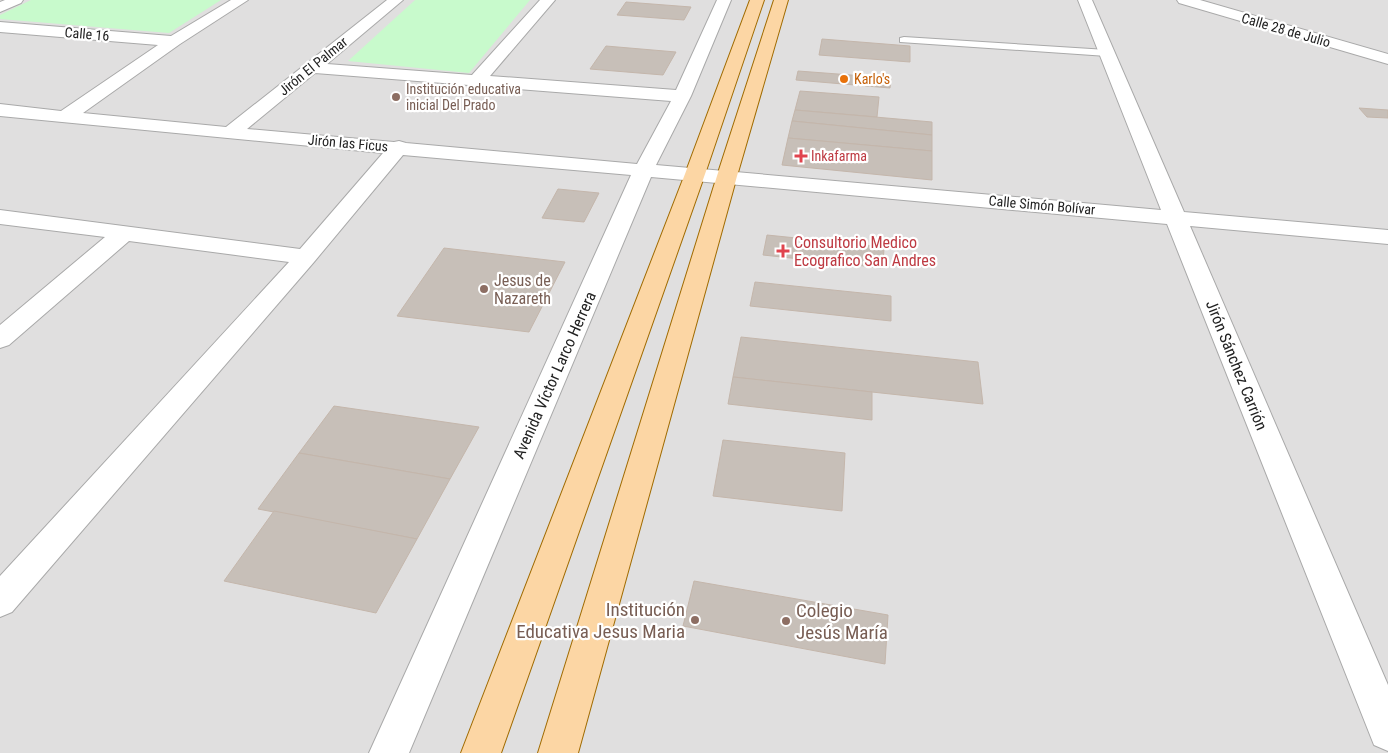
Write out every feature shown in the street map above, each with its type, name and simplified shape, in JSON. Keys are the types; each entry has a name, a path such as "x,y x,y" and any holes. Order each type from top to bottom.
{"main road":[{"path":"481,753 695,174 757,0"},
{"path":"558,753 727,176 781,0"}],"street":[{"path":"0,8 16,0"},
{"path":"66,116 174,42 241,0"},
{"name":"Jirón El Palmar","path":"231,133 396,0"},
{"path":"477,80 548,0"},
{"name":"Avenida Víctor Larco Herrera","path":"389,753 642,171 682,96 724,0"},
{"name":"Jirón Sánchez Carrión","path":"1085,0 1388,731"},
{"name":"Calle 28 de Julio","path":"1184,0 1388,59"},
{"path":"1226,12 1244,4"},
{"name":"Calle 16","path":"0,27 174,42"},
{"path":"311,68 682,96"},
{"name":"Jirón las Ficus","path":"0,110 642,171 695,174"},
{"path":"0,601 306,257 399,147"},
{"name":"Calle Simón Bolívar","path":"695,174 1388,237"},
{"path":"0,217 306,257"},
{"path":"0,339 124,233"}],"lane":[{"path":"904,40 1107,53"}],"shaded area":[{"path":"0,0 1388,0 1388,753 0,753"}],"green space":[{"path":"31,0 221,0 169,33 0,19 0,15"},
{"path":"415,0 530,0 469,73 348,61"}],"building":[{"path":"626,2 691,7 684,20 617,15"},
{"path":"822,39 910,46 910,62 819,55"},
{"path":"606,46 676,52 663,75 590,69"},
{"name":"Karlo's","path":"798,71 891,78 890,88 796,80"},
{"path":"800,91 879,97 877,117 795,110"},
{"path":"1359,108 1388,110 1388,118 1367,117"},
{"path":"795,110 932,122 932,135 792,121"},
{"path":"792,121 932,135 932,151 788,138"},
{"path":"788,138 932,151 932,180 782,165"},
{"path":"558,189 599,193 584,222 542,218"},
{"path":"767,235 884,247 883,268 763,255"},
{"name":"Jesus de Nazareth","path":"444,248 565,262 529,332 397,316"},
{"path":"755,282 891,296 891,321 750,306"},
{"path":"741,337 978,362 983,404 733,377"},
{"path":"733,377 872,392 872,420 728,404"},
{"path":"334,406 479,427 450,479 299,453"},
{"path":"723,440 845,453 842,511 713,496"},
{"path":"299,453 450,479 417,539 258,509"},
{"path":"274,511 417,539 376,613 224,581"},
{"name":"Colegio Jesús María","path":"694,581 888,615 885,664 683,626"}],"place":[{"name":"Karlo's","path":"844,79"},
{"name":"Institución educativa inicial Del Prado","path":"396,97"},
{"name":"Inkafarma","path":"801,156"},
{"name":"Consultorio Medico Ecografico San Andres","path":"783,251"},
{"name":"Jesus de Nazareth","path":"484,289"},
{"name":"Institución Educativa Jesus Maria","path":"695,620"},
{"name":"Colegio Jesús María","path":"786,621"}]}
